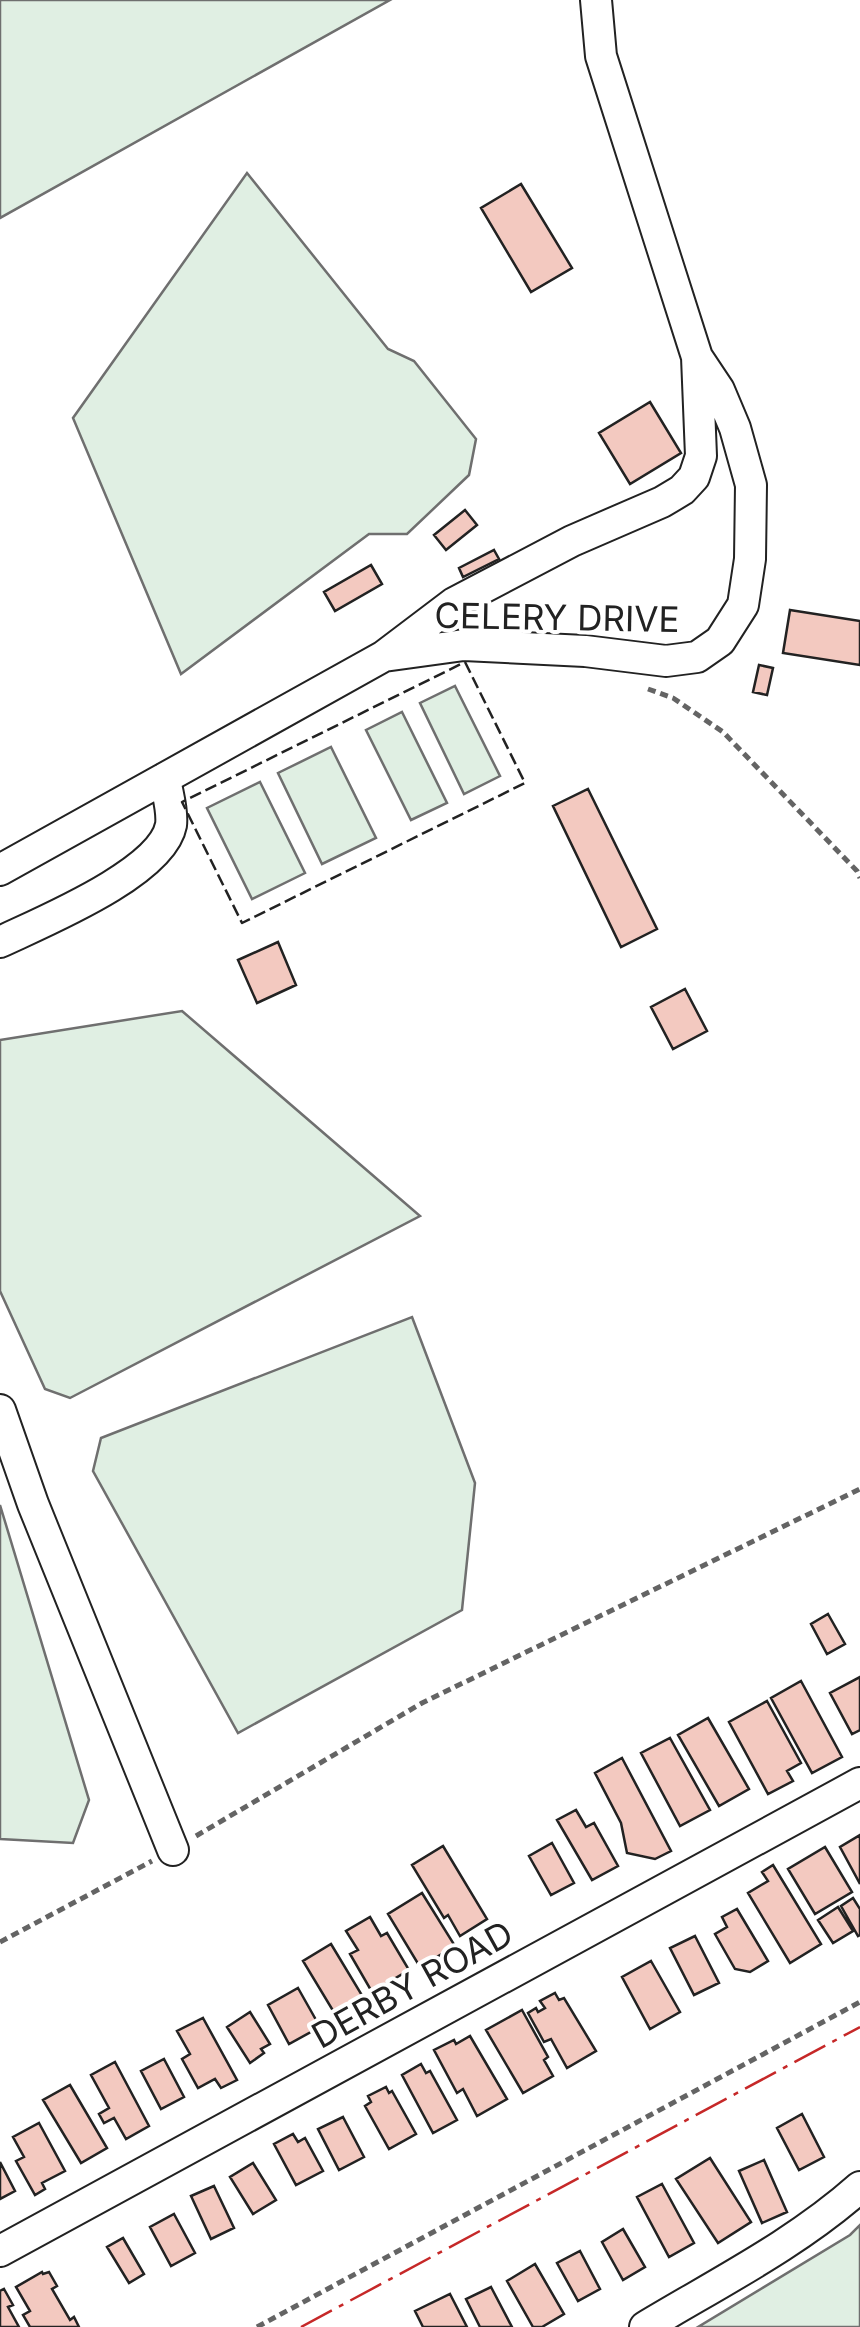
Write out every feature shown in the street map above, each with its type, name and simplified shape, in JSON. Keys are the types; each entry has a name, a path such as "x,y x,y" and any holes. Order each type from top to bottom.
{"street":[{"name":"CELERY DRIVE","path":"0,870 384,656 454,603 572,541 662,502 694,477 701,456 697,357 601,56 596,0"},
{"name":"CELERY DRIVE","path":"384,656 464,645 586,651 666,661 697,657 720,640 742,605 750,559 751,485 720,390 697,357"},
{"path":"0,942 85,902 152,855 170,828 164,778"},
{"path":"0,1410 33,1504 173,1850"},
{"name":"DERBY ROAD","path":"0,2251 860,1783"},
{"path":"645,2327 797,2236 860,2187"}],"path":[{"path":"643,687 674,698 723,732 860,878"},
{"path":"0,1942 173,1850 422,1703 860,1489"},
{"path":"257,2327 860,2002"}],"green space":[{"path":"0,0 390,0 0,218"},
{"path":"247,173 388,349 414,361 476,439 469,475 407,534 369,534 181,674 73,418"},
{"path":"455,686 500,776 464,794 420,703"},
{"path":"402,712 447,803 411,820 366,730"},
{"path":"331,747 376,838 322,864 278,773"},
{"path":"260,782 305,873 252,899 207,808"},
{"path":"182,1011 420,1216 70,1398 45,1389 0,1291 0,1040"},
{"path":"412,1317 475,1483 462,1610 238,1733 93,1471 101,1438"},
{"path":"0,1505 89,1800 73,1843 0,1839"},
{"path":"860,2225 860,2327 698,2327 850,2235"}],"building":[{"path":"521,184 572,268 531,292 481,208"},
{"path":"650,402 681,453 630,484 599,433"},
{"path":"465,510 477,525 446,550 434,535"},
{"path":"494,550 499,559 463,577 459,568"},
{"path":"371,565 382,584 335,611 324,592"},
{"path":"790,610 860,621 860,665 783,653"},
{"path":"759,665 773,668 767,695 753,692"},
{"path":"588,789 657,929 621,947 553,806"},
{"path":"278,942 296,985 257,1003 238,960"},
{"path":"685,989 707,1031 673,1049 651,1007"},
{"path":"828,1614 845,1644 827,1654 811,1624"},
{"path":"860,1677 860,1730 852,1734 830,1693"},
{"path":"801,1681 842,1757 812,1773 771,1698"},
{"path":"767,1701 801,1763 787,1771 793,1781 768,1794 729,1722"},
{"path":"708,1718 749,1789 719,1806 678,1735"},
{"path":"670,1738 710,1810 680,1826 641,1753"},
{"path":"622,1758 671,1851 655,1859 627,1853 621,1823 595,1773"},
{"path":"576,1810 586,1827 594,1823 618,1866 592,1880 557,1820"},
{"path":"860,1835 860,1884 840,1847"},
{"path":"552,1843 574,1883 551,1895 529,1856"},
{"path":"443,1846 487,1919 460,1936 448,1915 444,1918 412,1865"},
{"path":"825,1847 852,1892 815,1914 788,1869"},
{"path":"773,1865 821,1944 790,1963 748,1893 768,1881 762,1872"},
{"path":"422,1893 455,1946 420,1967 388,1914"},
{"path":"853,1898 860,1909 858,1936 841,1906"},
{"path":"838,1907 853,1931 833,1943 818,1920"},
{"path":"737,1909 768,1961 750,1972 735,1969 715,1934 727,1927 722,1917"},
{"path":"370,1917 381,1936 387,1933 409,1970 372,1992 350,1954 358,1950 346,1931"},
{"path":"695,1936 719,1983 694,1995 670,1948"},
{"path":"331,1944 363,1997 335,2014 303,1961"},
{"path":"651,1961 680,2012 650,2029 622,1977"},
{"path":"298,1988 320,2027 289,2044 268,2005"},
{"path":"555,1993 559,2000 564,1998 596,2051 567,2068 551,2039 544,2042 528,2013 545,2008 540,2001"},
{"path":"522,2010 548,2057 544,2060 553,2076 523,2093 486,2030"},
{"path":"250,2012 270,2044 250,2063 227,2027"},
{"path":"203,2018 237,2080 221,2088 215,2079 198,2088 182,2059 190,2054 177,2031"},
{"path":"470,2036 507,2099 477,2116 463,2089 457,2093 434,2050"},
{"path":"164,2059 184,2097 161,2109 141,2071"},
{"path":"115,2062 149,2126 126,2139 114,2118 104,2123 99,2114 109,2108 91,2075"},
{"path":"421,2064 426,2073 430,2071 457,2120 433,2133 402,2075"},
{"path":"70,2085 107,2148 81,2163 43,2100"},
{"path":"386,2087 416,2134 389,2149 365,2106 371,2102 368,2096"},
{"path":"802,2114 824,2157 799,2170 777,2128"},
{"path":"343,2117 364,2157 339,2170 318,2129"},
{"path":"39,2123 65,2171 42,2183 45,2189 35,2195 16,2161 24,2157 13,2137"},
{"path":"293,2134 298,2142 305,2138 323,2171 296,2185 274,2144"},
{"path":"710,2158 751,2222 718,2243 676,2179"},
{"path":"764,2160 787,2212 762,2223 739,2171"},
{"path":"0,2162 15,2191 0,2199"},
{"path":"253,2163 276,2200 253,2214 230,2177"},
{"path":"662,2184 694,2243 669,2257 637,2197"},
{"path":"214,2186 234,2228 211,2239 191,2196"},
{"path":"174,2214 195,2253 171,2266 150,2227"},
{"path":"623,2229 645,2267 623,2280 602,2242"},
{"path":"123,2238 144,2274 129,2283 107,2247"},
{"path":"580,2251 600,2289 578,2301 557,2263"},
{"path":"535,2264 564,2314 542,2327 533,2327 507,2281"},
{"path":"49,2272 57,2286 52,2289 70,2320 74,2317 79,2327 30,2327 23,2315 30,2311 16,2287"},
{"path":"491,2287 512,2327 480,2327 466,2299"},
{"path":"4,2289 19,2327 0,2327 0,2291"},
{"path":"450,2294 467,2327 423,2327 415,2311"}],"fence":[{"path":"465,662 525,783 242,923 182,802 465,662"}],"power":[{"path":"301,2327 860,2027"}]}
